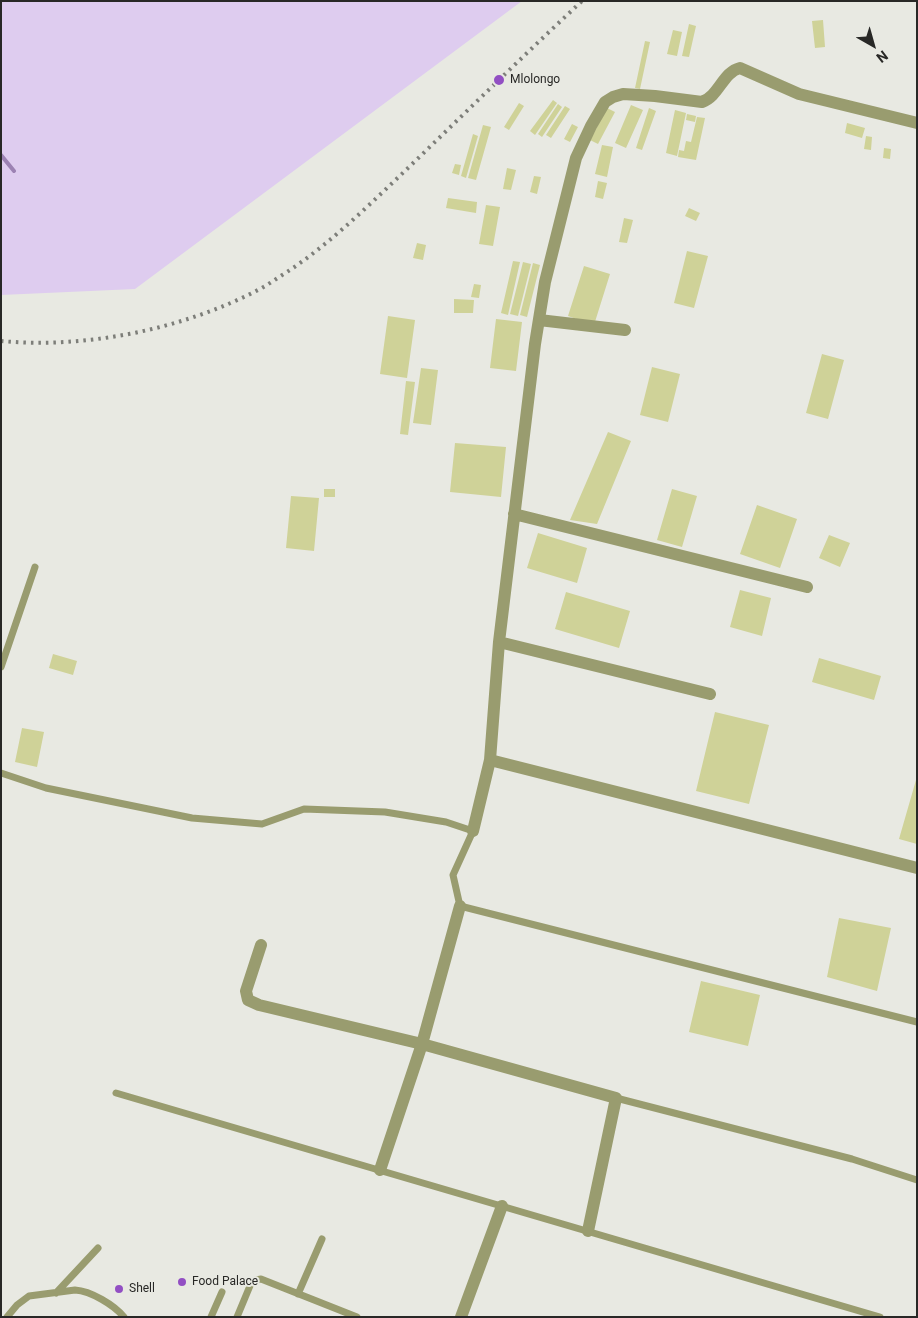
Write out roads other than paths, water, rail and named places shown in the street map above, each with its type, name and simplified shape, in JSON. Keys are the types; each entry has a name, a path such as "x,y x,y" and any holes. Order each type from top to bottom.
{"street":[{"path":"473,831 490,760 499,642 545,282 576,158 605,102 623,94 702,102 715,94 733,71 740,68 799,94 917,123"},
{"path":"539,320 625,330"},
{"path":"514,514 807,587"},
{"path":"499,642 710,694"},
{"path":"490,760 917,868"},
{"path":"380,1170 422,1044 460,906"},
{"path":"261,946 246,991 248,1000 259,1005 422,1044 616,1098 588,1231"},
{"path":"461,1317 502,1206"}],"lane":[{"path":"1,667 35,567"},
{"path":"1,773 46,788 192,818 262,824 304,809 312,809 385,812 446,822 473,831 453,875 460,906 917,1022"},
{"path":"116,1093 880,1317"},
{"path":"616,1098 852,1159 917,1180"},
{"path":"298,1294 322,1239"},
{"path":"56,1292 98,1248"},
{"path":"237,1317 252,1281 261,1279 357,1317"},
{"path":"7,1317 17,1305 29,1296 81,1291 117,1308 124,1317"},
{"path":"211,1317 222,1292"}],"waterway":[{"path":"1,155 14,171"}],"railway":[{"path":"1,341 33,343 66,342 100,339 133,333 198,316 229,304 265,286 303,261 349,223 582,1"}],"place":[{"name":"Mlolongo","path":"499,80"},
{"name":"Food Palace","path":"182,1282"},
{"name":"Shell","path":"119,1289"}]}
